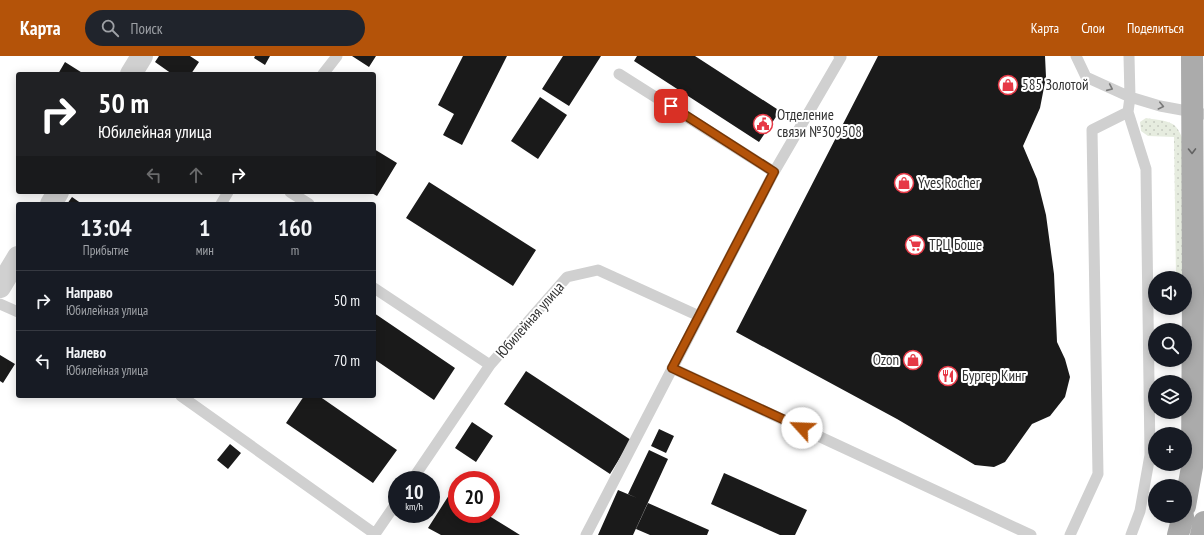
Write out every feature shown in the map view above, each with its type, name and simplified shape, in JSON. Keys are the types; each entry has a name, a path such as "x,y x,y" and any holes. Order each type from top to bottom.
{"main road":[{"path":"1190,479 1192,467 1193,292 1198,113 1192,56"},
{"path":"1200,535 1204,522"},
{"path":"1178,535 1181,523"}],"street":[{"path":"132,72 142,56"},
{"path":"0,286 16,260"}],"lane":[{"path":"324,72 336,56"},
{"path":"586,535 774,172 841,57 839,56"},
{"path":"1076,56 1086,76 1130,97 1160,106 1198,113"},
{"path":"1129,56 1130,97 1128,112 1146,170 1150,455 1140,511 1131,535"},
{"path":"619,74 774,172"},
{"path":"1070,535 1098,474 1092,130 1128,112"},
{"path":"293,194 306,202"},
{"name":"Юбилейная улица","path":"418,471 490,365 567,277 598,270 699,316"},
{"path":"376,289 490,365"},
{"path":"0,304 16,311"},
{"path":"672,368 1031,535"},
{"path":"184,398 375,534 388,515"}],"shaded area":[{"path":"1146,118 1171,123 1178,130 1184,144 1184,271 1176,271 1174,137 1148,136 1141,131 1140,122"}],"building":[{"path":"159,56 190,56 199,62 192,72 169,72 155,62"},
{"path":"255,56 270,56 265,65 254,58"},
{"path":"352,56 376,56 369,67"},
{"path":"463,56 507,56 462,145 443,135 454,114 438,105"},
{"path":"563,56 601,56 569,106 542,89"},
{"path":"637,56 695,56 780,111 759,142 634,61"},
{"name":"ТРЦ Боше","path":"878,56 1045,56 1046,77 1040,108 1023,146 1037,179 1046,215 1054,274 1057,342 1065,359 1070,377 1065,397 1050,416 1032,424 1005,462 994,467 975,465 897,419 736,332"},
{"path":"65,62 81,72 59,72"},
{"path":"540,97 567,115 538,159 511,141"},
{"path":"376,150 397,163 377,196 374,194 376,194"},
{"path":"429,182 536,250 513,286 406,218"},
{"path":"72,197 79,202 68,202"},
{"path":"376,314 455,368 434,400 376,360"},
{"path":"0,355 15,364 3,383 0,381"},
{"path":"526,371 631,440 610,474 504,404"},
{"path":"303,398 322,398 397,450 373,483 286,423"},
{"path":"472,422 493,436 476,462 455,448"},
{"path":"659,429 674,436 666,453 651,446"},
{"path":"230,444 241,453 228,469 217,460"},
{"path":"649,450 668,459 633,535 598,535 618,490 637,498 628,494"},
{"path":"724,473 807,510 795,535 780,535 711,504"},
{"path":"448,497 448,523 500,523 520,535 441,535 428,528 431,523 440,523 440,509"},
{"path":"648,503 709,530 707,535 650,535 636,529"}],"place":[{"name":"585 Золотой","path":"1008,85"},
{"name":"Отделение связи №309508","path":"763,124"},
{"name":"Yves Rocher","path":"904,183"},
{"name":"ТРЦ Боше","path":"915,245"},
{"name":"Ozon","path":"913,360"},
{"name":"Бургер Кинг","path":"948,376"}],"route":[{"path":"671,106 774,172 672,368 802,428"}]}
